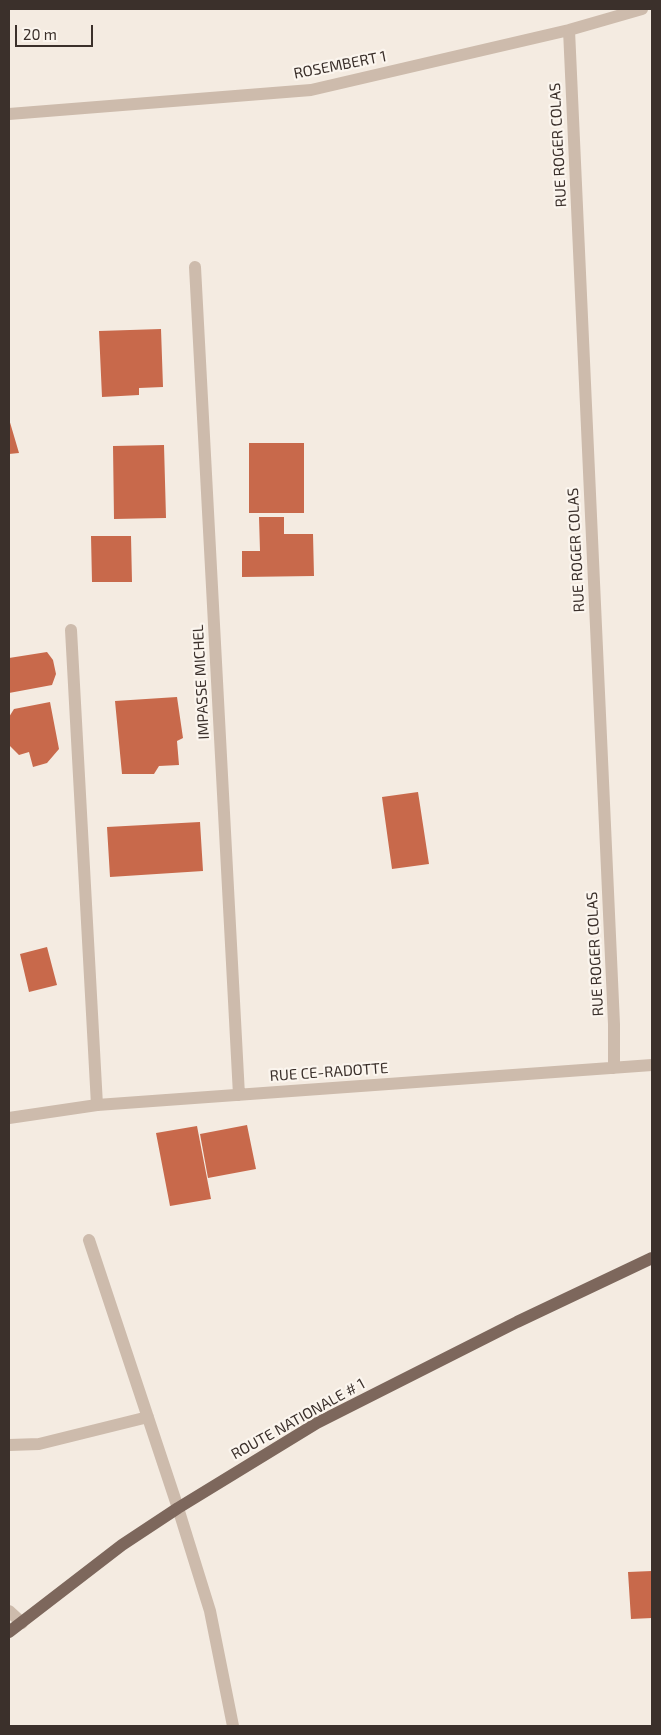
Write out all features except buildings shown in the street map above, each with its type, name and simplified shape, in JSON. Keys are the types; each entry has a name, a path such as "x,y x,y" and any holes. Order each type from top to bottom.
{"main road":[{"name":"ROUTE NATIONALE # 1","path":"9,1632 122,1545 178,1508 317,1423 517,1322 652,1258"}],"street":[{"name":"ROSEMBERT 1","path":"9,114 311,90 569,30 642,9"},
{"name":"RUE ROGER COLAS","path":"569,30 614,1024 614,1068"},
{"name":"IMPASSE MICHEL","path":"195,267 239,1095"},
{"path":"71,630 97,1105"},
{"name":"RUE CE-RADOTTE","path":"9,1118 97,1105 652,1065"},
{"path":"89,1240 178,1508 210,1611 233,1726"},
{"path":"9,1445 39,1444 148,1417"},
{"path":"9,1611 22,1623"}]}
